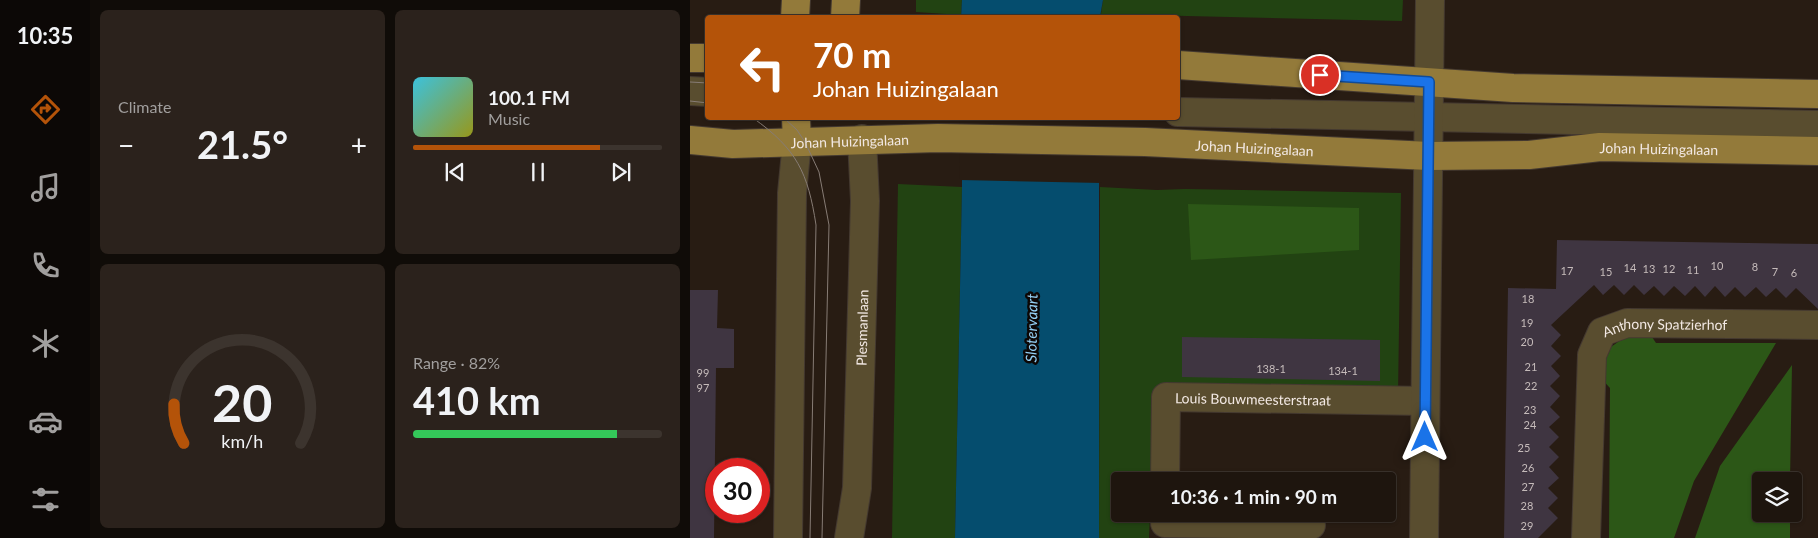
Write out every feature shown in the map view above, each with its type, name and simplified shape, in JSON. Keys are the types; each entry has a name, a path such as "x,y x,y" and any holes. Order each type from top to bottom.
{"main road":[{"path":"796,0 796,15"},
{"path":"845,15 846,0"},
{"path":"690,58 705,58"},
{"path":"1180,65 1512,88 1818,94"},
{"name":"Johan Huizingalaan","path":"690,140 733,144 785,144 797,130 859,128 938,138 1145,142 1429,156 1529,155 1600,147 1818,151"}],"street":[{"path":"1424,538 1430,0"},
{"path":"690,91 705,92"},
{"name":"Johan Huizingalaan","path":"1180,112 1818,126"},
{"name":"Plesmanlaan","path":"849,538 857,488 865,201 859,128"},
{"path":"788,538 792,194 797,130"},
{"name":"Anthony Spatzierhof","path":"1586,538 1592,355 1602,332 1627,323 1818,325"},
{"name":"Louis Bouwmeesterstraat","path":"1166,472 1166,397 1425,401"},
{"path":"1165,525 1311,524"}],"green space":[{"path":"916,0 962,0 961,15 916,12"},
{"path":"1103,0 1403,0 1402,21 1101,14"},
{"path":"898,184 962,187 955,538 892,538"},
{"path":"1100,187 1157,190 1401,193 1398,396 1153,390 1151,472 1111,472 1111,522 1150,522 1149,538 1099,538"},
{"path":"1188,204 1359,208 1359,250 1191,260"},
{"path":"1648,331 1656,343 1776,343 1694,481 1674,538 1609,538 1610,388 1598,375 1604,352 1629,334"},
{"path":"1792,365 1790,472 1752,472 1752,522 1790,522 1790,538 1695,538 1720,466"}],"water":[{"path":"962,0 1103,0 1100,15 961,15"},
{"name":"Slotervaart","path":"962,120 1099,120 1099,538 955,538"}],"pier":[{"path":"959,120 1102,120 1102,183 960,180"}],"building":[{"path":"1557,240 1818,244 1818,309 1796,288 1786,298 1776,288 1766,297 1756,287 1745,297 1735,287 1725,297 1715,286 1705,297 1695,286 1685,296 1674,286 1664,296 1654,286 1644,295 1634,285 1624,295 1614,285 1603,295 1594,285 1551,325 1561,335 1551,346 1561,356 1551,366 1560,376 1550,386 1560,396 1550,407 1560,417 1549,427 1559,437 1549,447 1559,457 1549,467 1559,478 1548,488 1558,498 1548,508 1558,518 1538,538 1504,538 1508,288 1556,289"},
{"path":"690,290 718,290 717,328 734,329 734,368 716,368 715,458 705,458 705,523 714,523 714,538 690,538"},
{"path":"1182,337 1380,340 1380,381 1182,377"}],"tram line":[{"path":"690,82 705,83"},
{"path":"690,101 705,103"},
{"path":"756,120 780,140 798,164 809,191 816,225 810,538"},
{"path":"786,120 797,130 805,142 819,172 829,225 822,538"}],"route":[{"path":"1320,75 1429,82 1425,437"}]}
